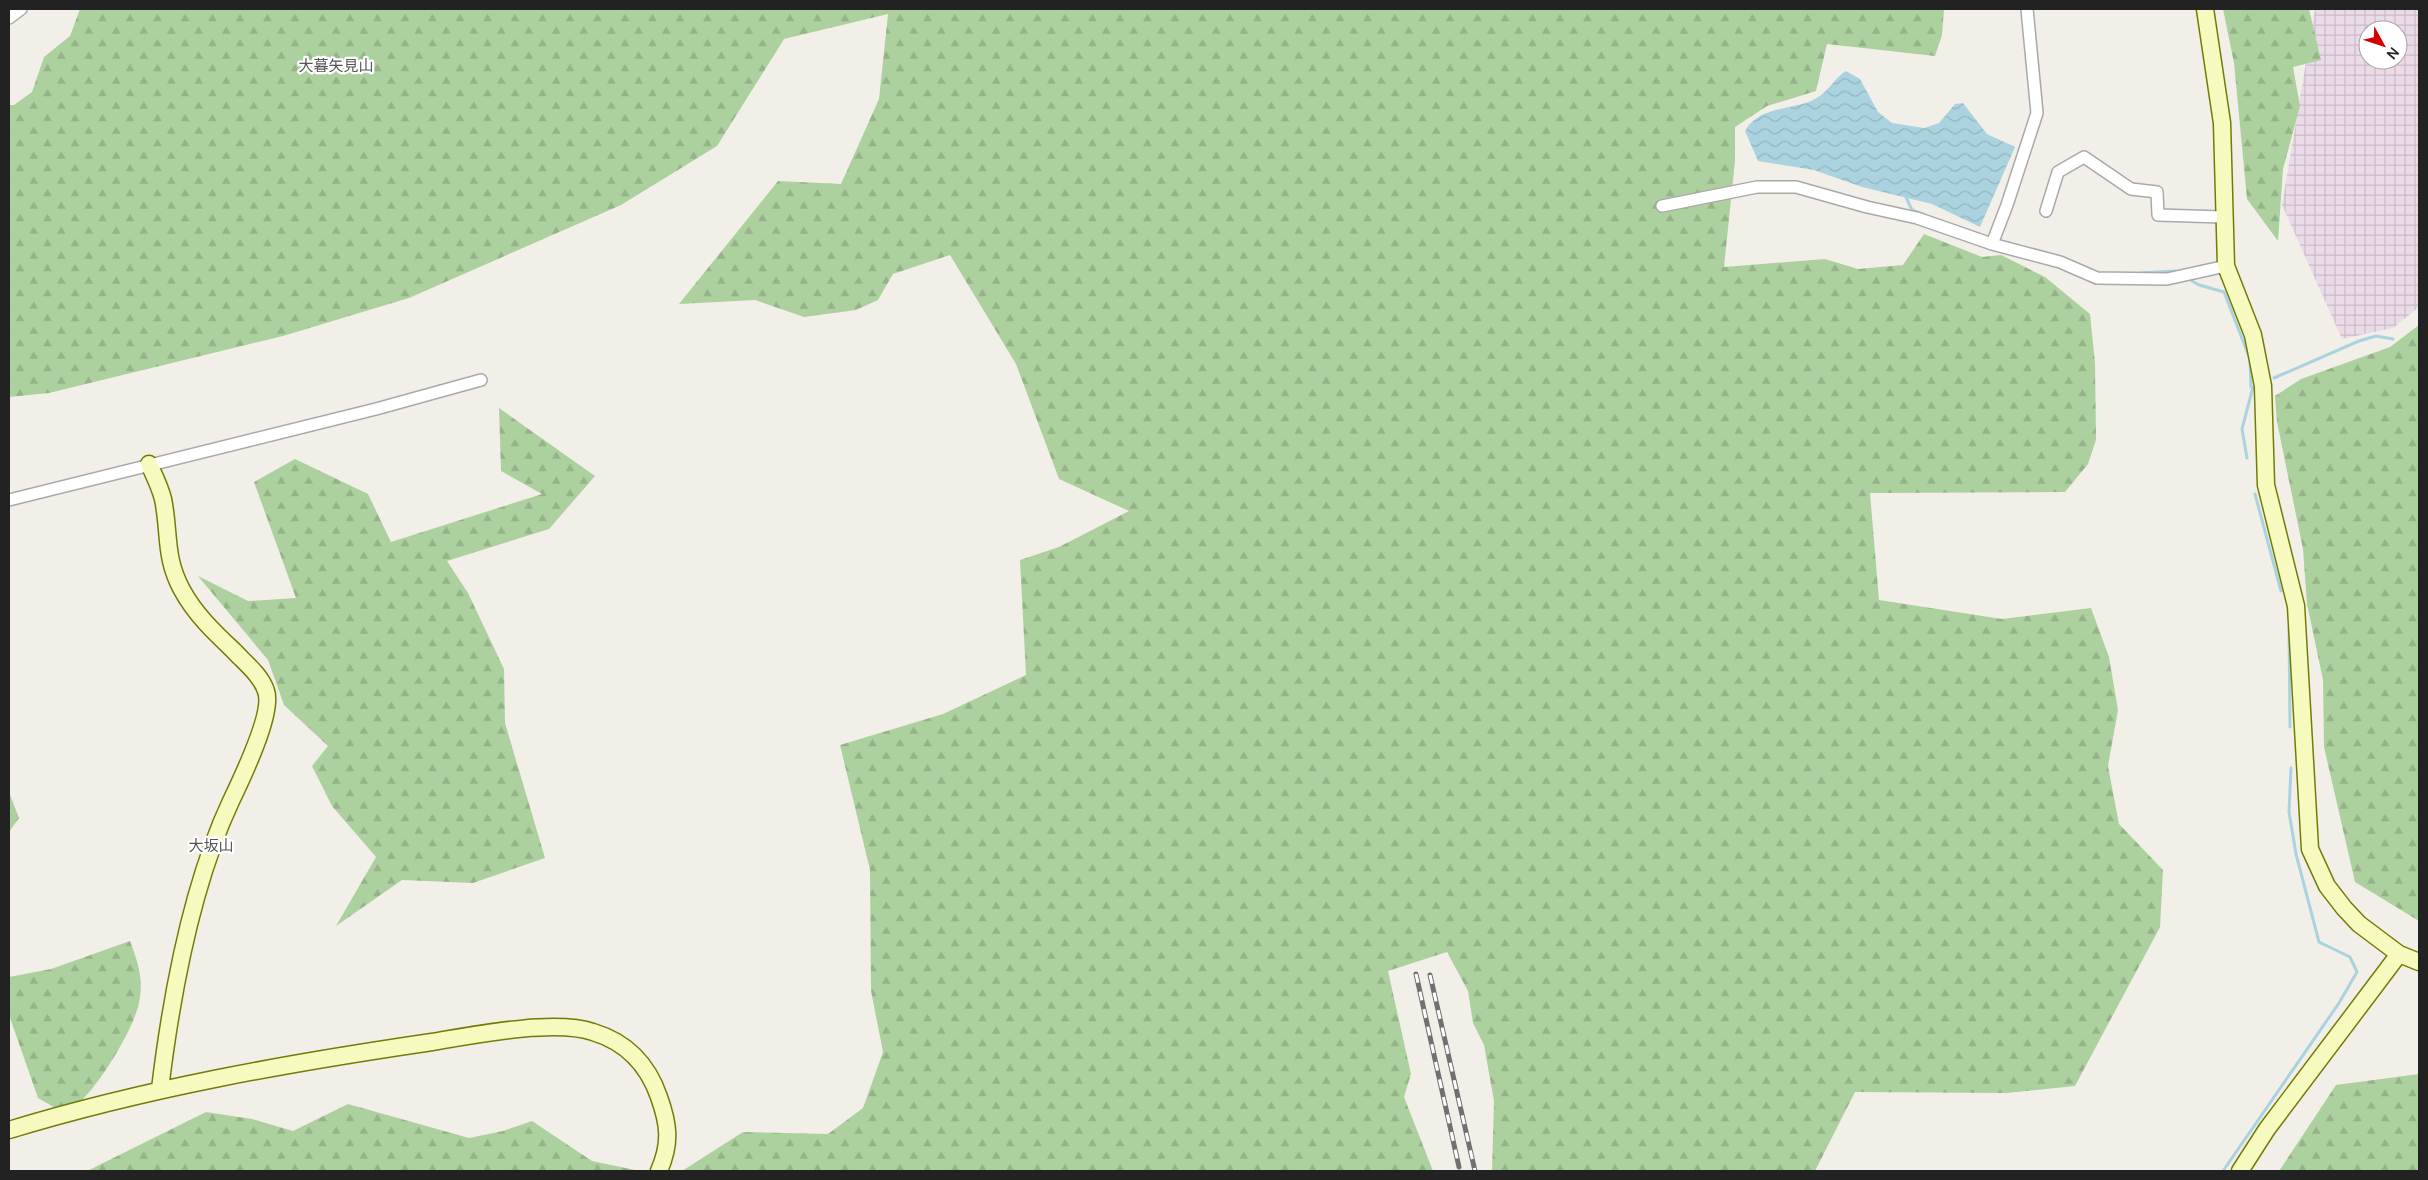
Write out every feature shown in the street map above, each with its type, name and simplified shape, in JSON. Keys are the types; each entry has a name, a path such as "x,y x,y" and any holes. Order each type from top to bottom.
{"street":[{"path":"9,18 21,9"},
{"path":"1992,244 2007,205 2037,113 2026,9"},
{"path":"2205,9 2222,122 2223,218 2226,266 2253,335 2263,386 2266,485 2296,606 2310,849 2327,886 2344,908 2360,924 2399,954 2419,962"},
{"path":"2046,211 2058,172 2084,157 2131,189 2157,192 2158,215 2223,218"},
{"path":"1662,206 1757,188 1796,187 1866,208 1917,218 1992,244 2060,262 2097,278 2167,279 2226,266"},
{"path":"9,500 228,446 481,380"},
{"path":"149,464 162,497 169,559 181,588 194,611 250,667 267,692 266,713 251,757 222,820 200,886 178,976 165,1047 160,1089"},
{"path":"2240,1171 2267,1129 2399,954"},
{"path":"9,1130 160,1089 496,1032 564,1027 592,1032 619,1043 642,1063 655,1086 668,1126 664,1160 659,1171"}],"shaded area":[{"path":"2315,9 2419,9 2419,307 2393,328 2342,339 2282,205"}],"green space":[{"path":"80,9 1944,9 1942,35 1935,56 1827,44 1816,91 1767,106 1735,127 1735,161 1724,267 1825,259 1858,269 1903,265 1924,234 1982,257 2001,255 2045,277 2090,314 2095,363 2096,440 2088,464 2065,492 1870,493 1879,600 2002,619 2091,608 2109,657 2118,710 2108,766 2119,824 2163,870 2160,927 2075,1086 2007,1093 1855,1092 1815,1171 1492,1171 1494,1101 1484,1045 1473,1023 1468,991 1447,952 1388,971 1411,1074 1404,1097 1433,1171 682,1171 743,1132 828,1134 863,1108 883,1052 871,991 870,870 840,745 943,714 1026,675 1020,560 1059,547 1129,511 1059,479 1016,364 950,255 893,274 878,300 856,310 804,317 755,300 679,304 778,181 841,184 879,99 888,14 784,39 717,146 621,205 409,298 283,336 49,393 9,397 9,105 14,105 32,92 44,57 70,36"},
{"path":"2223,9 2309,9 2321,60 2293,67 2300,106 2283,169 2278,241 2247,199 2234,63"},
{"path":"2419,325 2419,921 2355,882 2324,747 2323,680 2307,604 2303,549 2277,422 2275,396 2301,379 2390,347"},
{"path":"499,408 595,476 549,529 447,561 468,593 504,669 505,723 545,858 473,883 402,880 336,926 376,857 332,806 312,766 328,746 284,705 268,660 198,576 248,601 296,598 254,482 295,459 368,494 391,542 542,494 501,471"},
{"path":"9,792 19,818 9,832"},
{"path":"130,941 141,982 138,1008 133,1022 98,1082 80,1102 64,1113 38,1098 9,1015 9,977 51,969"},
{"path":"2419,1074 2419,1171 2279,1171 2336,1085"},
{"path":"348,1104 469,1138 503,1131 532,1121 592,1161 640,1171 87,1171 206,1112 252,1119 293,1131"}],"water":[{"path":"1846,71 1860,79 1878,112 1892,123 1924,128 1939,123 1955,104 1963,103 1987,134 2015,147 1980,227 1932,204 1862,187 1814,170 1758,161 1745,131 1751,123 1766,113 1802,104 1817,98"}],"waterway":[{"path":"1905,195 1912,210 1925,215"},
{"path":"2141,273 2175,271"},
{"path":"2192,281 2199,285 2224,292 2250,359 2251,387"},
{"path":"2274,378 2359,341 2376,336 2393,339"},
{"path":"2247,458 2242,429 2253,387"},
{"path":"2255,494 2281,591"},
{"path":"2289,629 2290,727"},
{"path":"2223,1171 2339,1003 2357,972 2350,957 2319,942 2296,854 2289,812 2291,768"}],"railway":[{"path":"1416,974 1459,1167"},
{"path":"1430,975 1475,1171"}],"district":[{"name":"大暮矢見山","path":"336,66"},
{"name":"大坂山","path":"211,846"}]}
